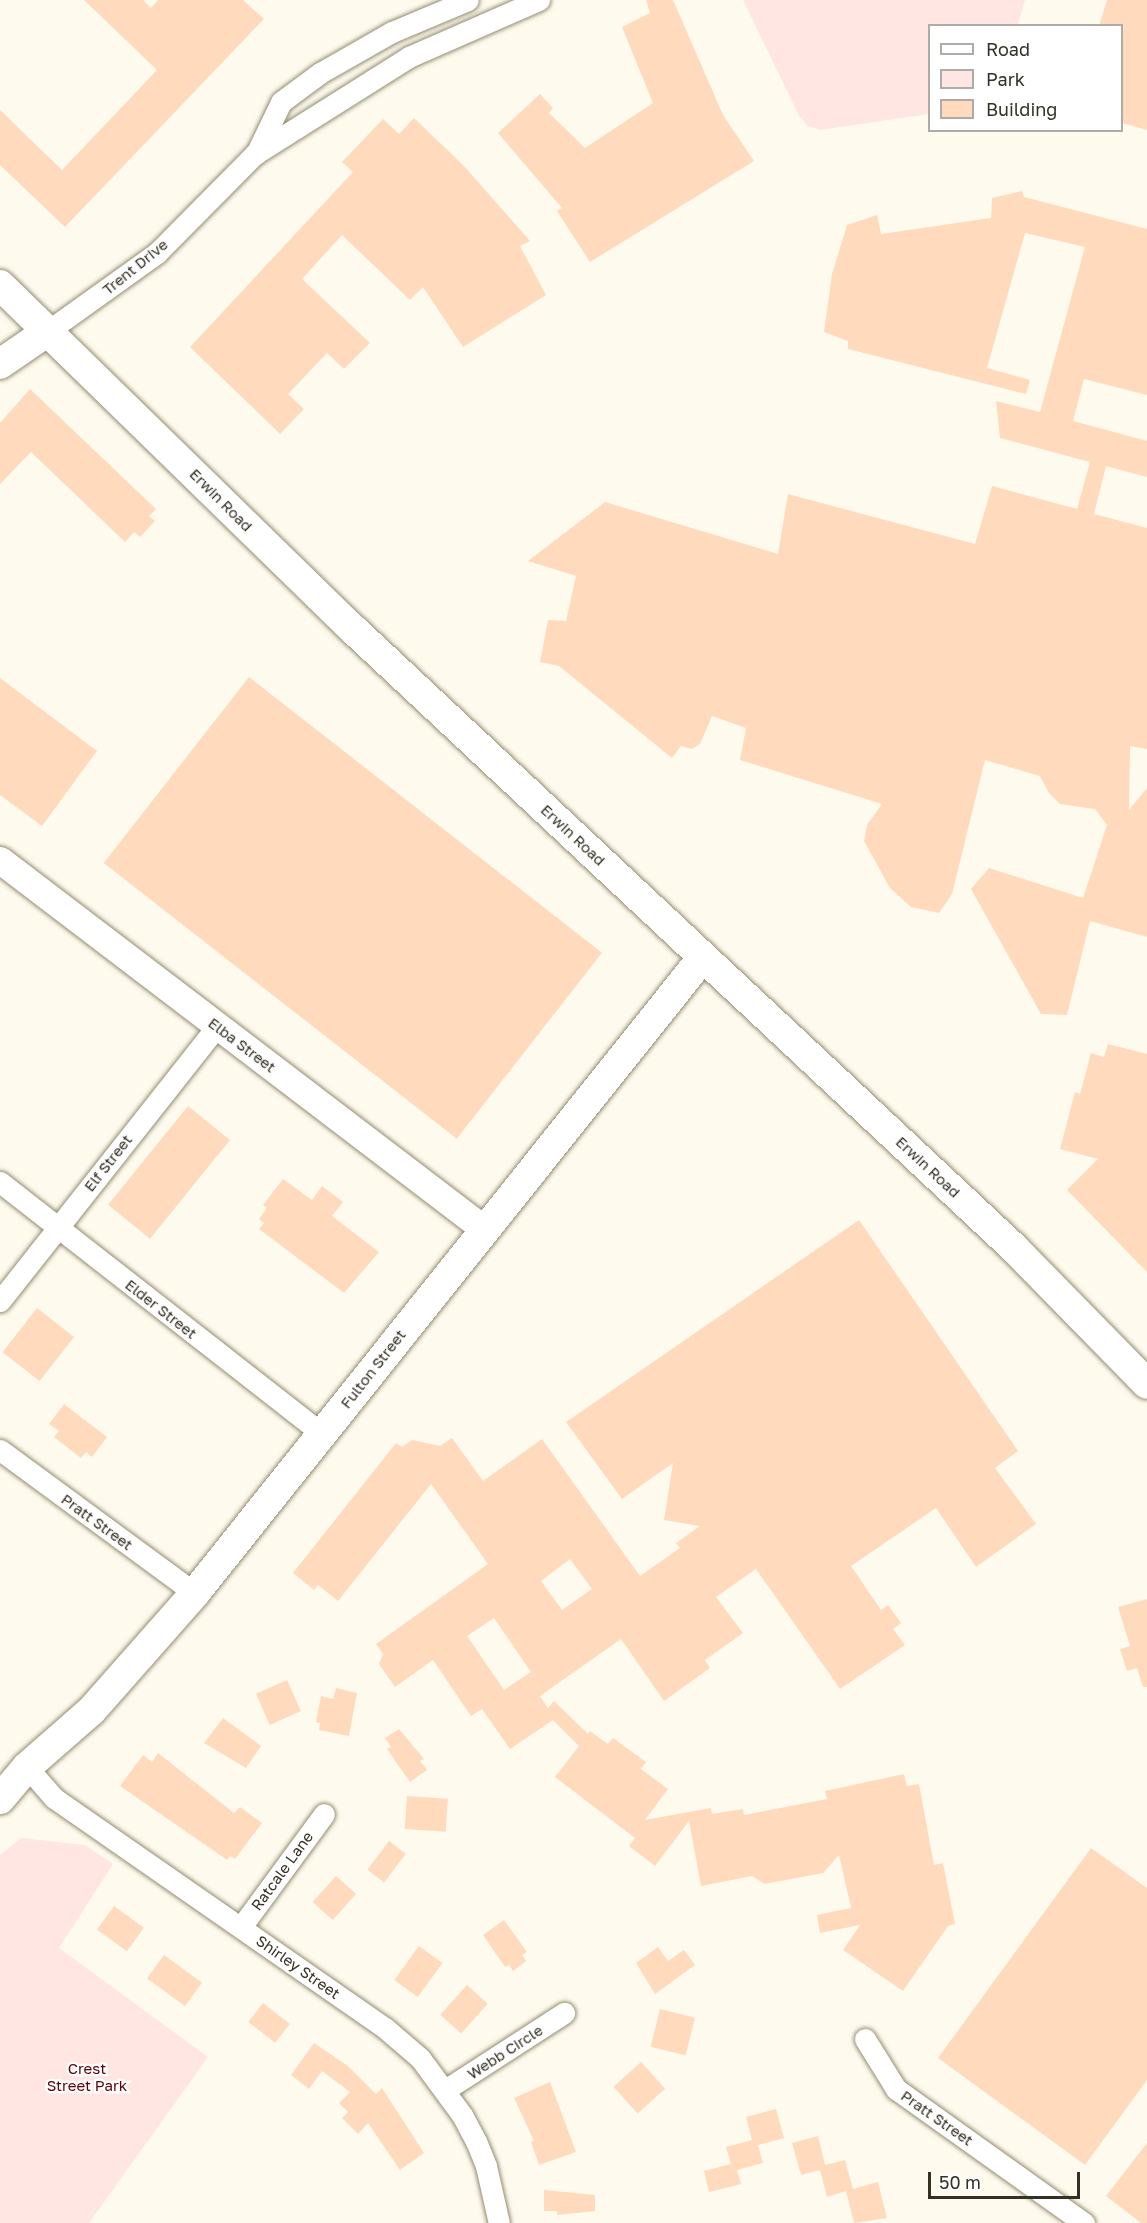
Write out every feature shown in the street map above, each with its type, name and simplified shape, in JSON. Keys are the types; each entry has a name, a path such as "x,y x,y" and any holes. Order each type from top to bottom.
{"main road":[{"name":"Erwin Road","path":"0,285 356,632 1014,1248 1147,1384"},
{"name":"Trent Drive","path":"0,363 48,331"},
{"name":"Fulton Street","path":"0,1799 27,1767 92,1710 195,1593 703,957"},
{"name":"Fulton Street","path":"0,1780 27,1767"}],"street":[{"name":"Trent Drive","path":"255,154 281,102 320,73 392,32 468,0"},
{"name":"Trent Drive","path":"48,331 157,253 255,154 409,57 539,0"},
{"name":"Elba Street","path":"0,860 484,1229"},
{"name":"Elf Street","path":"0,1301 217,1026"},
{"name":"Elder Street","path":"0,1182 323,1434"},
{"name":"Pratt Street","path":"0,1450 195,1593"},
{"name":"Shirley Street","path":"27,1767 54,1797 385,2028 420,2058 462,2115 486,2166 499,2223"},
{"name":"Ratcale Lane","path":"241,1927 324,1814"},
{"name":"Webb Circle","path":"445,2090 564,2013"},
{"name":"Pratt Street","path":"865,2039 896,2089 1084,2223"}],"green space":[{"path":"743,0 1025,0 1018,24 928,24 928,114 820,130 808,126 799,116"},
{"name":"Crest Street Park","path":"21,1838 85,1845 113,1864 59,1948 208,2057 89,2223 0,2223 0,1855"}],"building":[{"path":"84,0 143,0 151,8 158,0 243,0 264,19 65,227 0,165 0,110 62,170 157,70"},
{"path":"646,0 673,0 723,115 754,161 590,262 557,211 562,208 498,133 540,94 553,108 549,113 585,148 653,103 622,27 650,13"},
{"path":"1107,0 1147,0 1147,130 1123,123 1123,24 1100,24"},
{"path":"414,118 464,166 530,241 520,246 546,295 463,347 423,287 410,300 342,235 302,279 370,343 344,369 327,353 288,394 304,409 280,434 190,347 353,172 342,162 383,119 399,134"},
{"path":"1022,191 1024,197 1147,229 1147,395 1084,379 1073,421 1147,441 1147,477 1106,466 1094,514 1147,528 1147,749 1130,746 1129,810 1147,788 1147,937 1090,921 1067,1015 1041,1014 971,889 989,868 1083,898 1107,825 1095,809 1060,804 1049,793 1040,776 985,760 952,894 939,913 911,907 890,888 864,841 867,825 882,804 740,760 746,728 712,716 700,744 692,749 681,746 672,758 559,666 540,662 548,620 566,621 576,576 528,561 605,502 778,554 788,494 975,544 992,486 1077,509 1090,462 1000,438 996,401 1040,412 1085,247 1025,233 987,368 1030,380 1026,394 848,349 848,341 824,332 832,274 847,225 877,215 881,234 991,218 992,198"},
{"path":"30,389 156,509 149,516 155,521 140,537 134,532 125,542 31,452 0,484 0,423"},
{"path":"249,677 602,953 457,1139 104,863"},
{"path":"0,678 97,751 42,826 0,795"},
{"path":"1108,1044 1147,1054 1147,1272 1067,1190 1098,1159 1060,1149 1075,1092 1080,1094 1091,1053 1104,1057"},
{"path":"188,1106 230,1140 150,1239 108,1205"},
{"path":"283,1179 312,1200 322,1186 343,1202 332,1216 379,1252 344,1293 259,1229 264,1223 259,1219 267,1208 263,1205"},
{"path":"859,1220 1018,1451 995,1468 1036,1524 976,1567 936,1508 851,1566 881,1610 888,1605 901,1623 893,1629 905,1645 840,1689 756,1569 716,1597 743,1633 705,1660 710,1668 664,1701 621,1639 540,1696 548,1708 554,1701 588,1734 590,1731 608,1744 613,1738 646,1762 641,1769 668,1789 645,1820 711,1808 712,1814 743,1809 744,1815 827,1799 825,1791 904,1774 907,1786 919,1784 934,1865 943,1863 955,1924 948,1926 903,1991 843,1950 860,1925 820,1933 817,1915 851,1908 839,1855 823,1873 765,1884 752,1876 701,1886 689,1821 655,1866 629,1846 635,1838 555,1777 579,1746 553,1720 510,1749 482,1709 471,1716 433,1660 395,1687 379,1664 383,1654 376,1644 488,1564 431,1484 338,1601 318,1585 314,1590 293,1573 396,1443 402,1447 412,1440 440,1446 452,1438 483,1481 542,1439 640,1576 680,1548 676,1543 700,1526 664,1520 673,1463 622,1499 566,1422","holes":["570,1559 592,1589 562,1610 541,1581","494,1618 531,1672 504,1690 467,1636"]},
{"path":"37,1308 74,1337 40,1381 3,1352"},
{"path":"64,1404 107,1437 92,1457 86,1452 81,1458 54,1437 59,1431 49,1424"},
{"path":"1147,1599 1147,1687 1143,1687 1137,1668 1127,1671 1120,1649 1130,1646 1118,1607"},
{"path":"287,1680 301,1711 270,1725 256,1694"},
{"path":"336,1688 357,1693 349,1736 319,1730 320,1723 316,1722 321,1696 333,1699"},
{"path":"223,1718 261,1746 246,1768 204,1743"},
{"path":"399,1729 424,1759 420,1761 427,1770 410,1782 387,1749 391,1747 385,1738"},
{"path":"158,1753 234,1813 240,1807 262,1823 235,1859 230,1856 227,1860 120,1786 143,1755 152,1762"},
{"path":"407,1796 448,1799 446,1832 405,1829"},
{"path":"389,1841 406,1854 384,1882 367,1870"},
{"path":"1091,1848 1147,1888 1147,2080 1085,2165 938,2058"},
{"path":"336,1876 356,1894 333,1920 313,1902"},
{"path":"114,1906 144,1928 127,1951 97,1929"},
{"path":"504,1920 527,1952 522,1955 526,1961 513,1971 509,1965 505,1967 483,1935"},
{"path":"419,1946 442,1963 418,1997 394,1980"},
{"path":"658,1947 668,1961 684,1950 695,1965 655,1994 636,1963"},
{"path":"164,1955 202,1983 185,2006 147,1978"},
{"path":"467,1985 488,2004 461,2033 440,2015"},
{"path":"263,2003 290,2024 275,2043 248,2022"},
{"path":"660,2009 695,2018 685,2056 651,2047"},
{"path":"314,2043 348,2066 376,2094 382,2088 424,2153 400,2170 368,2123 358,2134 342,2118 348,2112 339,2103 350,2092 322,2071 309,2089 291,2075"},
{"path":"641,2062 665,2089 638,2114 614,2087"},
{"path":"550,2082 576,2152 539,2165 531,2142 534,2141 514,2098"},
{"path":"776,2109 784,2138 758,2145 763,2163 737,2170 741,2184 709,2192 704,2171 731,2164 726,2147 752,2140 746,2117"},
{"path":"818,2136 825,2165 845,2160 853,2189 878,2182 887,2218 854,2223 846,2191 827,2197 820,2170 801,2175 792,2143"},
{"path":"1147,2143 1147,2223 1141,2223 1106,2196"},
{"path":"544,2190 595,2195 595,2211 557,2215 557,2211 544,2211"}]}
